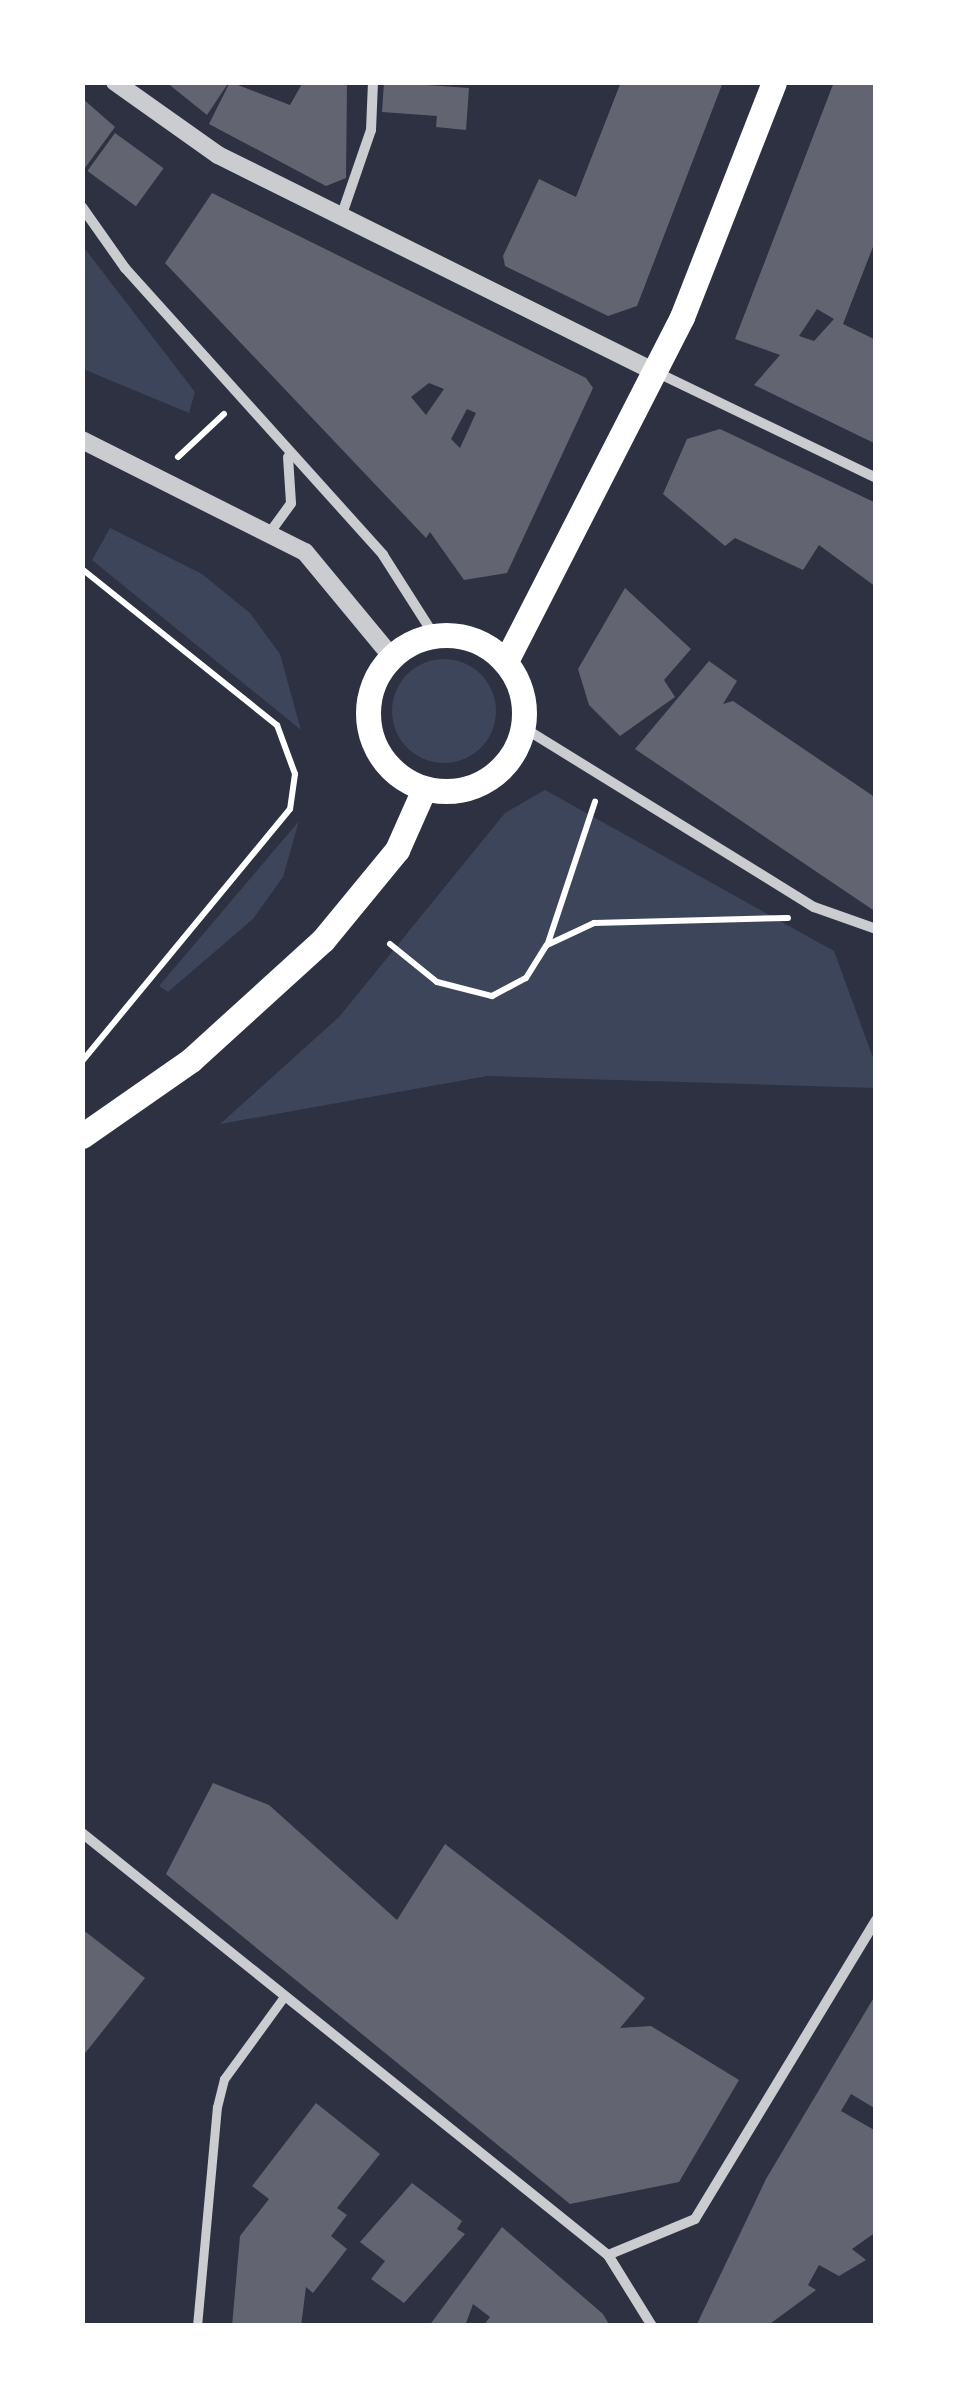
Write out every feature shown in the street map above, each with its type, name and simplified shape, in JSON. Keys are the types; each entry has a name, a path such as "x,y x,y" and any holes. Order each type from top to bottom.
{"main road":[{"path":"506,661 654,372 774,82"},
{"path":"434,635 479,642 506,661 519,684 524,728 488,781 424,789 373,743 369,697 391,656 434,635"},
{"path":"82,1136 191,1060 323,940 396,850 424,789"}],"street":[{"path":"115,82 218,155 876,478"},
{"path":"341,217 371,130 373,82"},
{"path":"82,207 239,400 383,555 434,635"},
{"path":"82,440 271,532 328,575 391,656"},
{"path":"271,532 291,503 288,456"},
{"path":"524,728 814,907 876,929"},
{"path":"82,1833 282,1998 608,2255 652,2326"},
{"path":"608,2255 695,2220 876,1920"},
{"path":"197,2326 216,2107 224,2079 282,1998"}],"path":[{"path":"158,476 239,400"},
{"path":"82,568 277,725 295,774 290,810 82,1062"},
{"path":"390,944 437,982 474,996 517,984 548,944 595,802"},
{"path":"548,944 614,920 726,926 787,918"}],"shaded area":[{"path":"82,245 195,392 189,413 83,369"},
{"path":"110,528 202,574 250,613 280,654 301,730 92,560"},
{"path":"444,659 464,663 481,674 492,691 496,711 492,731 481,748 464,759 444,763 424,759 407,748 396,731 392,711 396,691 407,674 424,663"},
{"path":"545,790 834,951 875,1063 875,1088 487,1076 220,1124 339,1017 505,813"},
{"path":"299,821 283,877 253,919 168,992 159,986"}],"building":[{"path":"166,82 229,82 207,115"},
{"path":"230,82 290,105 303,82 347,82 346,178 326,186 209,124"},
{"path":"384,82 469,88 466,130 436,127 437,116 382,112"},
{"path":"621,82 723,82 637,306 608,316 505,266 503,256 539,179 576,197"},
{"path":"834,82 876,82 876,239 843,324 876,340 876,444 754,385 780,355 735,339","holes":["817,309 834,319 814,341 799,336"]},
{"path":"82,98 115,127 82,172"},
{"path":"115,133 164,168 136,206 87,171"},
{"path":"212,193 586,378 593,388 507,573 464,580 430,532 426,538 165,263","holes":["429,383 444,389 426,415 411,397","467,409 476,413 460,448 451,439"]},
{"path":"720,429 876,503 876,587 819,545 803,570 735,538 725,546 663,494 687,439"},
{"path":"625,588 691,649 664,680 675,697 620,736 589,705 578,669"},
{"path":"709,661 737,681 723,704 733,701 876,798 876,912 635,749"},
{"path":"213,1783 269,1805 397,1920 445,1844 645,1998 620,2028 651,2026 739,2080 679,2182 570,2204 166,1874"},
{"path":"82,1929 145,1978 82,2057"},
{"path":"876,1994 876,2109 851,2094 841,2111 876,2131 876,2232 852,2249 866,2260 839,2276 819,2265 808,2285 816,2290 767,2326 696,2326 766,2179"},
{"path":"316,2103 380,2154 337,2208 347,2215 331,2236 347,2249 313,2293 306,2287 301,2326 232,2326 240,2236 269,2199 252,2186"},
{"path":"412,2183 462,2221 457,2229 465,2234 404,2303 371,2279 385,2261 360,2242"},
{"path":"502,2227 603,2314 610,2326 483,2326 490,2317 473,2304 465,2326 429,2326"}]}
